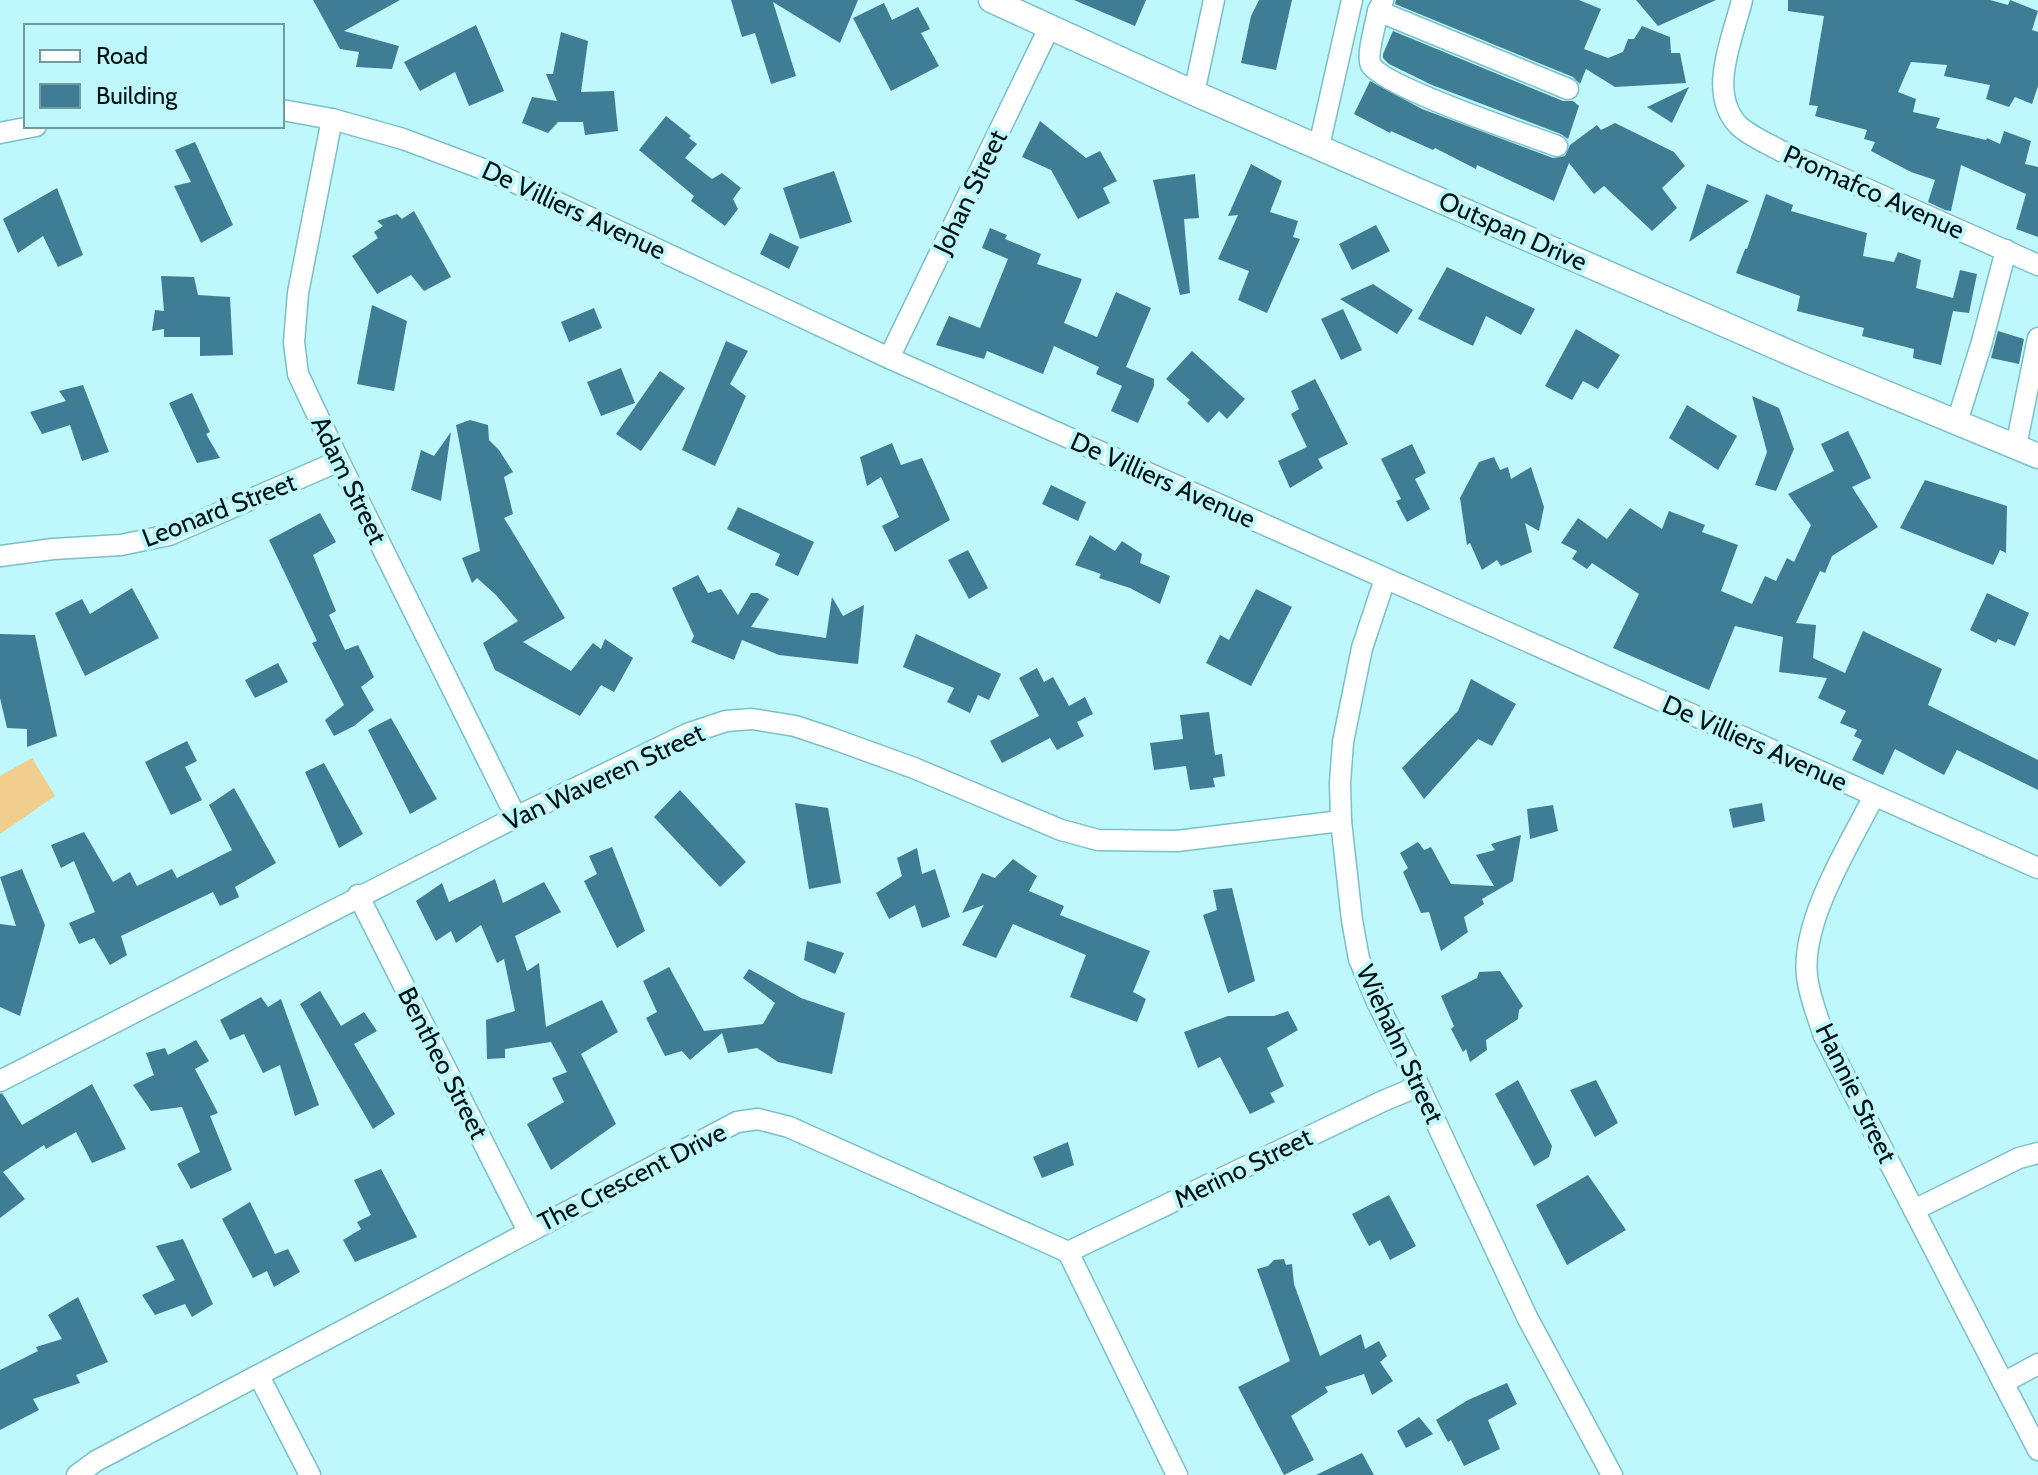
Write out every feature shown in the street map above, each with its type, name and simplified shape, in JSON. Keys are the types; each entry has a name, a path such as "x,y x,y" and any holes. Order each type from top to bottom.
{"street":[{"name":"Outspan Drive","path":"991,0 1194,93 1813,363 2038,456"},
{"path":"1194,93 1214,0"},
{"path":"1319,146 1352,0"},
{"name":"Promafco Avenue","path":"1742,0 1723,76 1723,102 1741,127 1781,151 2038,265"},
{"path":"1557,146 1409,90 1372,68 1369,59 1380,6 1568,89"},
{"name":"Johan Street","path":"889,358 1050,26"},
{"name":"De Villiers Avenue","path":"284,110 332,119 446,154 499,175 889,358 2038,868"},
{"name":"Adam Street","path":"332,119 298,293 294,342 298,374 516,817"},
{"path":"0,133 26,128"},
{"path":"1957,422 2006,250"},
{"path":"2016,446 2036,346"},
{"name":"Leonard Street","path":"0,556 121,545 169,535 339,461"},
{"name":"Wiehahn Street","path":"1385,579 1362,648 1349,709 1340,783 1341,821 1359,959 1527,1317 1612,1475"},
{"name":"Van Waveren Street","path":"0,1081 358,895 687,734 726,721 752,719 795,726 914,768 1061,830 1098,840 1177,841 1341,821"},
{"name":"Hannie Street","path":"1874,796 1814,919 1808,940 1807,976 1824,1036 2038,1450"},
{"name":"Bentheo Street","path":"358,895 528,1231"},
{"name":"Merino Street","path":"1068,1252 1419,1086"},
{"name":"The Crescent Drive","path":"77,1475 96,1461 737,1122 758,1119 789,1127 1068,1252"},
{"path":"1914,1210 2019,1158 2038,1153"},
{"path":"1068,1252 1177,1475"},
{"path":"2003,1383 2038,1364"},
{"path":"259,1376 310,1475"}],"shaded area":[{"path":"32,758 55,796 0,834 0,776"}],"building":[{"path":"313,0 400,0 344,31 399,46 392,69 356,67 359,52 340,49"},
{"path":"731,0 858,0 840,43 773,2 796,76 771,84 755,33 742,37"},
{"path":"1074,0 1146,0 1135,26"},
{"path":"1259,0 1292,0 1276,70 1241,63 1251,16"},
{"path":"1396,0 1579,0 1601,9 1584,49 1608,58 1623,52 1628,39 1634,39 1642,26 1670,37 1671,53 1680,53 1686,83 1615,87 1586,69 1580,84 1573,77 1395,4"},
{"path":"1636,0 1716,0 1658,26"},
{"path":"1788,0 1990,0 2008,5 2010,0 2038,11 2032,30 2038,32 2038,86 2032,104 2015,97 2009,107 1986,99 1990,85 1944,76 1947,65 1911,62 1898,92 1916,99 1913,112 1940,118 1936,128 1987,138 2000,144 2004,131 2031,141 2025,164 2038,167 2038,237 2016,229 2026,194 1961,165 1951,211 1945,210 1928,202 1935,180 1911,172 1871,151 1875,142 1864,139 1867,130 1815,116 1818,106 1809,105 1824,16 1788,11"},
{"path":"884,3 892,20 918,7 930,29 921,33 939,66 891,91 853,18"},
{"path":"476,25 504,91 469,106 455,72 420,91 404,62"},
{"path":"1393,31 1563,101 1573,101 1579,106 1568,139 1432,85 1389,64 1383,54"},
{"path":"561,32 588,41 581,92 614,91 618,131 585,135 583,122 558,122 548,133 522,123 532,97 557,101 546,74 553,74"},
{"path":"1370,81 1422,109 1553,158 1565,156 1570,145 1597,125 1601,130 1615,123 1674,152 1685,166 1662,188 1677,208 1652,231 1604,186 1594,194 1569,163 1554,201 1477,165 1476,169 1435,148 1433,150 1390,133 1354,114"},
{"path":"1689,87 1672,123 1647,107"},
{"path":"666,116 697,144 685,158 712,179 722,173 741,188 733,199 738,209 725,226 691,201 694,196 639,150"},
{"path":"1040,121 1086,158 1100,151 1117,181 1103,188 1110,203 1078,219 1051,170 1022,157"},
{"path":"195,142 233,225 201,243 174,186 191,182 175,150"},
{"path":"1251,164 1282,181 1270,212 1298,221 1293,237 1300,239 1267,313 1238,300 1249,271 1218,259 1238,215 1228,216"},
{"path":"834,171 852,222 800,239 783,188"},
{"path":"1195,174 1199,218 1184,219 1190,293 1180,295 1153,180"},
{"path":"1707,184 1749,201 1689,242"},
{"path":"57,188 83,255 58,267 43,236 18,253 3,219"},
{"path":"1766,194 1793,205 1791,211 1867,233 1863,256 1894,262 1898,252 1921,260 1916,288 1953,298 1960,270 1977,274 1969,313 1953,311 1941,365 1913,358 1914,349 1862,336 1864,328 1797,311 1800,296 1736,273"},
{"path":"414,211 451,277 424,291 411,275 377,294 352,256 378,238 374,232 383,226 377,221 397,214 402,219"},
{"path":"1376,225 1390,251 1352,270 1339,244"},
{"path":"990,228 1007,235 1005,239 1041,254 1037,264 1082,279 1064,323 1097,337 1116,292 1151,308 1126,367 1154,379 1138,423 1111,411 1122,386 1096,374 1099,367 1054,346 1043,374 987,351 984,359 936,345 949,316 980,328 1008,259 982,248"},
{"path":"770,233 799,247 789,269 760,254"},
{"path":"1447,267 1535,309 1521,335 1486,316 1473,346 1418,319"},
{"path":"161,276 194,277 198,295 230,297 233,355 200,356 200,337 164,337 164,329 152,331 155,310 164,311"},
{"path":"1373,284 1413,310 1397,334 1340,299"},
{"path":"372,305 407,321 394,391 357,384"},
{"path":"594,308 602,328 569,342 561,322"},
{"path":"1343,309 1362,350 1341,360 1321,319"},
{"path":"1576,329 1620,355 1598,389 1583,381 1572,400 1545,386"},
{"path":"1998,331 2024,339 2019,364 1991,358"},
{"path":"726,341 748,351 730,384 746,396 715,466 682,450"},
{"path":"1192,351 1245,399 1227,419 1219,411 1208,423 1187,403 1190,400 1166,379"},
{"path":"621,368 635,403 601,416 587,382"},
{"path":"660,371 685,388 641,451 616,434"},
{"path":"1315,379 1348,444 1318,459 1323,468 1290,488 1278,461 1307,447 1291,414 1299,409 1291,391"},
{"path":"83,385 109,452 82,461 70,425 42,434 30,412 66,401 59,391"},
{"path":"192,393 210,432 206,434 220,458 197,463 169,403"},
{"path":"1752,396 1779,408 1794,449 1776,491 1755,485 1767,452"},
{"path":"1687,405 1737,436 1718,470 1669,438"},
{"path":"470,420 488,425 489,440 513,472 504,477 513,514 504,518 565,618 523,642 571,671 593,643 601,649 605,639 633,658 614,692 601,685 580,716 495,670 483,643 518,621 477,578 472,583 462,558 480,551 456,425"},
{"path":"1848,431 1871,478 1852,487 1878,527 1832,556 1825,573 1820,571 1796,623 1816,625 1813,658 1845,673 1863,631 1942,669 1928,705 2038,760 2038,790 1957,750 1944,775 1895,749 1883,775 1852,760 1862,740 1854,736 1857,730 1840,723 1846,711 1818,698 1827,678 1779,672 1783,637 1735,626 1709,690 1613,648 1639,594 1592,563 1587,569 1572,559 1577,551 1561,543 1578,518 1607,539 1630,508 1662,529 1669,511 1705,525 1702,532 1738,545 1721,591 1752,604 1765,576 1776,581 1787,558 1794,562 1811,525 1788,494 1834,471 1821,444"},
{"path":"451,432 441,501 411,490 421,450 434,456"},
{"path":"892,443 901,465 922,458 950,520 895,552 882,526 899,517 881,477 867,486 860,457"},
{"path":"1412,444 1426,473 1415,479 1430,509 1407,522 1396,501 1401,499 1381,459"},
{"path":"1494,457 1500,470 1508,467 1511,479 1531,467 1544,507 1539,531 1525,523 1532,552 1501,566 1497,560 1482,570 1470,543 1467,545 1460,498 1479,462"},
{"path":"1925,480 2007,506 2006,553 2000,550 1993,565 1900,528"},
{"path":"1051,485 1086,502 1078,521 1042,504"},
{"path":"738,507 814,542 798,576 775,565 780,554 727,529"},
{"path":"320,513 336,542 313,555 336,611 329,615 345,650 358,645 374,677 361,687 374,710 354,726 334,736 325,720 344,705 312,643 317,641 269,540"},
{"path":"1090,535 1115,551 1122,541 1142,554 1140,563 1170,576 1160,604 1130,588 1099,578 1101,574 1075,565"},
{"path":"968,550 988,588 969,599 948,560"},
{"path":"698,575 708,593 721,589 738,615 751,593 769,599 751,627 826,638 832,597 843,616 864,605 858,664 779,655 742,640 734,660 691,642 694,636 672,588"},
{"path":"132,588 159,638 85,676 55,613 82,599 90,614"},
{"path":"1256,589 1292,607 1251,686 1206,663 1220,635 1229,640"},
{"path":"1987,593 2029,613 2015,646 1998,639 1996,643 1970,630"},
{"path":"0,634 35,635 57,736 27,747 27,729 7,728 0,698"},
{"path":"916,634 1001,674 989,700 978,695 970,713 947,702 954,688 903,667"},
{"path":"278,663 288,682 255,698 245,680"},
{"path":"1037,668 1044,682 1053,677 1069,706 1085,697 1093,714 1077,722 1084,736 1057,750 1050,738 1002,763 990,741 1039,716 1019,678"},
{"path":"1471,679 1516,704 1492,746 1478,739 1424,799 1402,768 1458,711"},
{"path":"1209,712 1215,755 1222,754 1225,776 1213,778 1215,787 1190,790 1186,766 1154,770 1150,743 1183,739 1180,715"},
{"path":"391,718 437,799 410,814 368,730"},
{"path":"187,741 197,761 185,767 202,800 171,815 145,762"},
{"path":"324,763 363,834 339,848 305,772"},
{"path":"234,788 276,863 235,887 239,897 220,906 213,892 121,936 127,955 110,965 94,938 79,944 69,923 95,912 74,861 61,868 51,845 84,832 113,882 130,872 137,886 172,869 177,878 232,850 209,805"},
{"path":"680,790 746,862 720,887 654,817"},
{"path":"795,803 828,808 841,883 809,889"},
{"path":"1762,803 1765,821 1733,828 1729,809"},
{"path":"1553,805 1558,831 1530,839 1527,809"},
{"path":"1521,835 1513,881 1482,899 1484,904 1464,917 1468,932 1441,951 1429,912 1421,913 1403,872 1408,868 1400,853 1418,842 1424,850 1431,847 1451,884 1494,886 1476,855 1495,850 1491,844"},
{"path":"612,847 645,931 617,948 584,881 597,874 589,856"},
{"path":"917,848 922,874 935,869 950,917 922,928 915,905 889,919 876,893 902,876 897,858"},
{"path":"1013,859 1037,876 1029,891 1064,906 1060,915 1150,951 1133,992 1146,999 1137,1022 1070,997 1086,955 1013,924 996,958 962,945 984,905 962,913 982,873 995,878"},
{"path":"22,869 45,925 20,1016 0,1007 0,924 16,926 0,877"},
{"path":"495,879 503,903 544,882 561,912 515,936 527,971 539,963 546,1027 602,1000 618,1032 581,1054 616,1124 551,1170 527,1124 564,1102 552,1078 567,1072 551,1042 505,1049 505,1058 487,1059 486,1020 515,1011 504,959 497,963 481,925 456,943 451,931 436,941 416,901 442,883 449,902"},
{"path":"1232,888 1255,981 1228,993 1203,915 1217,910 1213,890"},
{"path":"807,941 844,953 835,974 804,960"},
{"path":"669,967 704,1031 763,1024 775,1003 743,978 749,969 801,998 845,1013 832,1074 778,1062 757,1048 728,1053 722,1033 690,1060 682,1051 665,1056 646,1018 657,1012 643,981"},
{"path":"1500,971 1523,1006 1518,1019 1486,1040 1487,1050 1470,1062 1466,1049 1463,1052 1451,1029 1454,1026 1441,996 1477,978 1479,972"},
{"path":"320,991 341,1026 364,1012 377,1031 354,1044 395,1114 373,1129 300,1004"},
{"path":"261,997 268,1007 281,999 319,1105 295,1116 280,1065 263,1073 244,1034 230,1040 220,1020"},
{"path":"1288,1011 1298,1030 1267,1048 1284,1086 1270,1093 1275,1102 1250,1114 1220,1057 1198,1068 1184,1032 1228,1016 1274,1016"},
{"path":"196,1040 209,1061 195,1069 218,1113 210,1116 232,1170 191,1189 177,1164 200,1152 182,1107 151,1111 133,1085 154,1075 146,1053 165,1048 168,1055"},
{"path":"1518,1080 1552,1146 1549,1157 1534,1166 1495,1094"},
{"path":"1596,1080 1618,1123 1595,1137 1570,1090"},
{"path":"92,1084 126,1149 92,1163 76,1132 46,1149 44,1145 3,1172 25,1199 0,1218 0,1094 22,1125"},
{"path":"1068,1142 1074,1165 1042,1178 1033,1157"},
{"path":"381,1169 417,1237 355,1262 343,1240 361,1229 357,1222 371,1215 354,1180"},
{"path":"1588,1175 1626,1230 1567,1265 1536,1205"},
{"path":"1389,1195 1416,1246 1390,1260 1380,1240 1369,1246 1352,1214"},
{"path":"250,1202 275,1254 288,1249 300,1272 274,1287 267,1271 253,1278 222,1219"},
{"path":"183,1239 213,1304 192,1317 185,1304 155,1315 142,1295 175,1280 156,1246"},
{"path":"1284,1259 1286,1265 1292,1264 1294,1284 1320,1356 1361,1334 1365,1349 1379,1341 1387,1356 1380,1362 1393,1381 1372,1395 1364,1374 1325,1387 1328,1392 1291,1416 1314,1460 1284,1475 1238,1387 1290,1361 1257,1269 1268,1266 1274,1260"},
{"path":"78,1297 108,1362 76,1375 80,1383 33,1399 39,1410 0,1430 0,1370 38,1351 36,1347 62,1339 48,1315"},
{"path":"1507,1383 1517,1404 1488,1420 1500,1449 1464,1466 1451,1440 1448,1442 1436,1420 1468,1400"},
{"path":"1419,1417 1433,1434 1406,1448 1397,1431"},
{"path":"1362,1453 1374,1475 1316,1475"}]}
